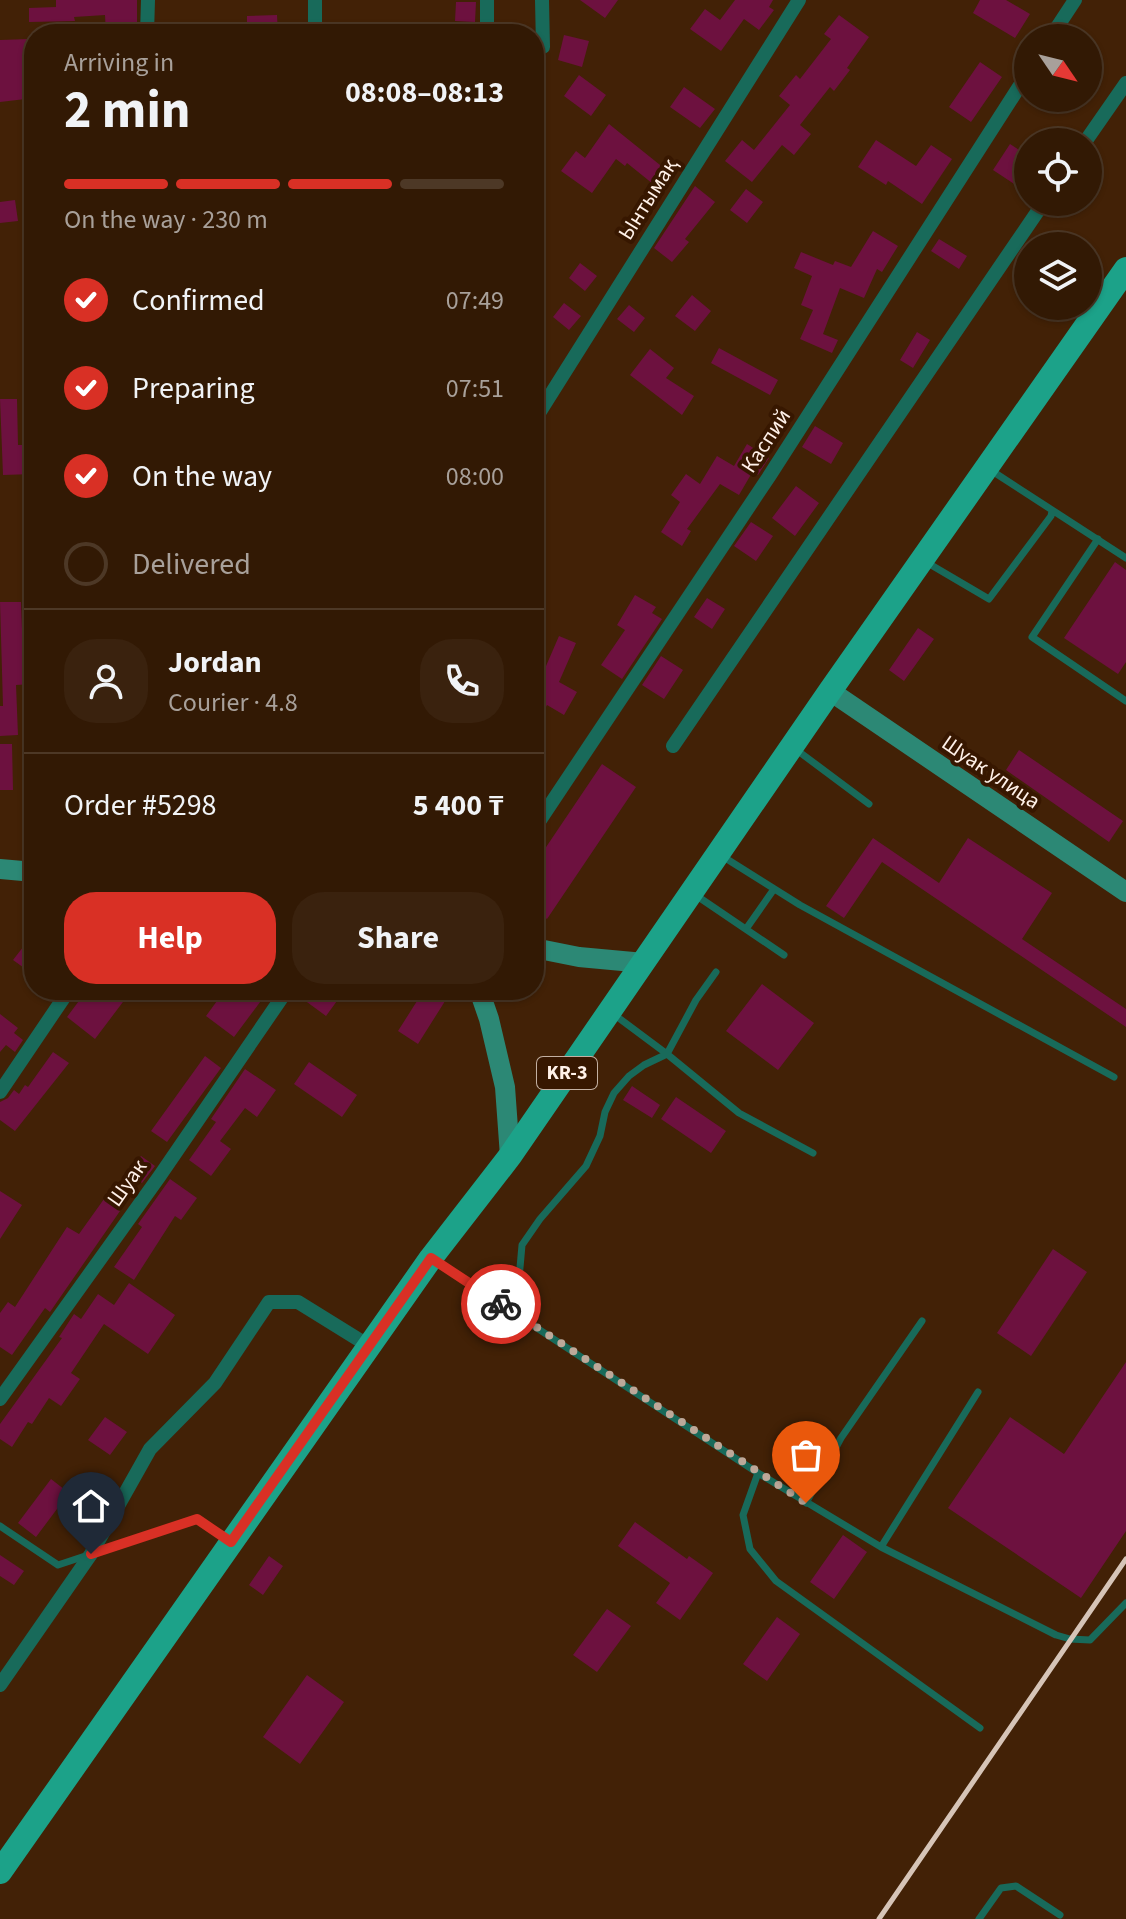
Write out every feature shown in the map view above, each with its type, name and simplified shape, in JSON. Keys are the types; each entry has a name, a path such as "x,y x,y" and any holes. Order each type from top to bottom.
{"main road":[{"name":"KR-3","path":"0,1872 431,1258 510,1156 830,691 1126,269"}],"street":[{"path":"147,24 148,0"},
{"path":"315,0 315,24"},
{"path":"487,0 487,24"},
{"path":"542,0 543,24"},
{"name":"Ынтымақ","path":"544,405 799,0"},
{"path":"1059,24 1075,0"},
{"path":"1095,128 1126,83"},
{"name":"Каспий","path":"544,814 770,475 1014,95"},
{"path":"673,746 1034,216"},
{"name":"Шуак улица","path":"830,691 1126,892"},
{"path":"0,869 24,871"},
{"path":"544,950 579,957 644,963"},
{"path":"0,1092 62,1000"},
{"name":"Шуак","path":"0,1399 159,1177 280,1000"},
{"path":"482,1000 505,1087 510,1156"},
{"path":"0,1685 91,1554 150,1449 215,1383 269,1302 298,1302 369,1346"}],"lane":[{"path":"987,468 1126,558"},
{"path":"922,560 989,599 1052,511"},
{"path":"1098,539 1032,637 1126,701"},
{"path":"792,747 869,804"},
{"path":"719,854 774,889 1114,1077"},
{"path":"746,929 774,889"},
{"path":"692,893 784,955"},
{"path":"534,1326 519,1279 522,1245 586,1166 614,1093 629,1076 667,1054 716,972"},
{"path":"610,1011 739,1113 813,1153"},
{"path":"431,1258 806,1503 881,1547 1056,1635 1090,1640 1126,1603"},
{"path":"806,1503 841,1438 922,1321"},
{"path":"881,1547 978,1392"},
{"path":"758,1473 743,1515 750,1549 776,1581 980,1728"},
{"path":"0,1526 58,1565 197,1519 231,1542"},
{"path":"979,1919 1001,1888 1016,1886 1060,1915"}],"building":[{"path":"56,0 137,0 137,24 105,24 105,15 74,17 75,21 29,22 29,8 56,7"},
{"path":"580,0 618,0 605,18"},
{"path":"735,0 773,0 769,7 774,10 759,30 744,19 721,51 690,29 705,9 720,20"},
{"path":"980,0 1006,0 1030,14 1024,24 1014,24 1014,37 973,13"},
{"path":"456,2 476,2 475,22 455,21"},
{"path":"277,15 277,24 247,24 247,16"},
{"path":"839,15 869,37 834,91 830,87 800,125 811,134 794,155 782,145 752,182 725,161 742,140 754,150 790,105 779,96 796,75 800,79 831,39 824,34"},
{"path":"564,35 589,41 582,67 558,60"},
{"path":"24,39 24,99 0,102 0,40"},
{"path":"980,62 1002,77 971,122 949,107"},
{"path":"579,75 606,95 591,116 564,96"},
{"path":"684,87 715,109 700,128 670,107"},
{"path":"609,124 670,173 658,188 627,163 625,166 616,159 592,193 561,171 576,151 585,158"},
{"path":"876,140 916,166 931,145 952,159 922,204 888,181 886,185 858,167"},
{"path":"1010,144 1014,147 1014,184 993,170"},
{"path":"695,186 715,202 685,239 689,242 672,262 654,248"},
{"path":"746,189 763,202 747,223 730,210"},
{"path":"15,200 18,221 0,223 0,202"},
{"path":"873,231 898,246 882,272 877,269 864,298 840,288 823,334 838,340 832,353 800,339 813,310 801,305 812,276 794,268 801,252 833,265 835,261 851,267"},
{"path":"939,239 967,256 959,269 931,251"},
{"path":"580,263 597,276 585,291 569,278"},
{"path":"692,295 711,311 695,331 675,316"},
{"path":"564,303 581,316 569,330 553,317"},
{"path":"629,305 645,318 634,332 617,319"},
{"path":"917,332 930,340 913,368 900,360"},
{"path":"719,348 778,380 770,395 711,363"},
{"path":"650,349 674,368 666,378 694,396 682,415 630,375"},
{"path":"0,399 17,399 18,445 24,445 24,474 3,475"},
{"path":"815,426 843,443 831,464 802,447"},
{"path":"747,444 769,458 758,475 753,471 739,495 720,484 687,529 691,531 682,546 661,532 680,502 671,495 686,474 700,484 717,456 734,466"},
{"path":"796,486 819,503 795,536 772,518"},
{"path":"751,522 773,536 756,561 734,546"},
{"path":"1115,562 1126,570 1126,662 1118,674 1064,638"},
{"path":"635,595 656,607 652,613 662,619 622,679 601,665 625,630 617,625"},
{"path":"707,598 725,609 712,629 694,617"},
{"path":"0,602 21,602 24,685 16,685 18,735 0,736 0,706 3,706"},
{"path":"918,628 934,639 904,681 889,670"},
{"path":"559,636 576,643 559,682 577,692 564,715 547,705 544,711 544,671"},
{"path":"661,656 683,670 664,699 642,685"},
{"path":"0,744 12,744 13,790 0,790"},
{"path":"1019,750 1123,821 1109,842 1006,770"},
{"path":"602,764 636,787 547,919 544,917 544,850"},
{"path":"873,838 939,883 968,838 1052,893 1022,939 1126,1009 1126,1027 882,862 844,918 826,906"},
{"path":"24,946 24,968 13,960"},
{"path":"762,984 814,1023 778,1070 726,1031"},
{"path":"80,1000 124,1000 95,1039 67,1017"},
{"path":"218,1000 262,1000 234,1037 206,1016"},
{"path":"304,1000 338,1000 326,1016"},
{"path":"418,1000 446,1000 418,1044 398,1031"},
{"path":"0,1014 18,1028 14,1033 23,1040 15,1052 6,1045 0,1052"},
{"path":"53,1052 69,1063 15,1131 0,1120 0,1102 14,1090 19,1094 25,1085 28,1087"},
{"path":"205,1056 221,1068 167,1142 151,1131"},
{"path":"309,1062 357,1095 342,1117 294,1084"},
{"path":"245,1069 276,1090 257,1117 245,1108 220,1141 231,1149 211,1176 189,1160 216,1122 211,1119"},
{"path":"632,1086 660,1105 652,1118 623,1100"},
{"path":"676,1097 726,1131 711,1153 661,1119"},
{"path":"141,1156 155,1166 142,1183 128,1173"},
{"path":"170,1179 197,1198 181,1220 175,1216 134,1280 114,1267 142,1227 138,1224"},
{"path":"0,1191 22,1205 0,1239"},
{"path":"104,1199 120,1211 50,1312 45,1308 12,1355 0,1347 0,1313 8,1302 15,1307 67,1227 79,1234"},
{"path":"1053,1249 1087,1272 1031,1356 997,1333"},
{"path":"129,1283 175,1315 148,1354 104,1324 71,1373 80,1379 61,1406 49,1398 12,1447 0,1439 0,1424 62,1338 59,1337 74,1314 81,1319 98,1294 114,1305"},
{"path":"1126,1362 1126,1531 1081,1598 948,1508 1010,1417 1064,1454"},
{"path":"105,1417 127,1432 110,1455 88,1440"},
{"path":"51,1479 69,1493 36,1537 18,1523"},
{"path":"635,1522 687,1559 689,1556 713,1573 680,1620 656,1603 670,1583 618,1546"},
{"path":"843,1535 867,1552 834,1599 810,1582"},
{"path":"0,1555 24,1571 14,1585 0,1576"},
{"path":"269,1556 283,1566 263,1595 249,1585"},
{"path":"607,1609 631,1626 597,1672 573,1655"},
{"path":"777,1617 800,1634 767,1681 743,1664"},
{"path":"307,1675 344,1702 300,1764 263,1737"}],"railway":[{"path":"879,1919 1126,1559"}],"way so far":[{"path":"501,1304 806,1503"}],"route":[{"path":"91,1554 197,1519 231,1542 431,1258 501,1304"}]}
